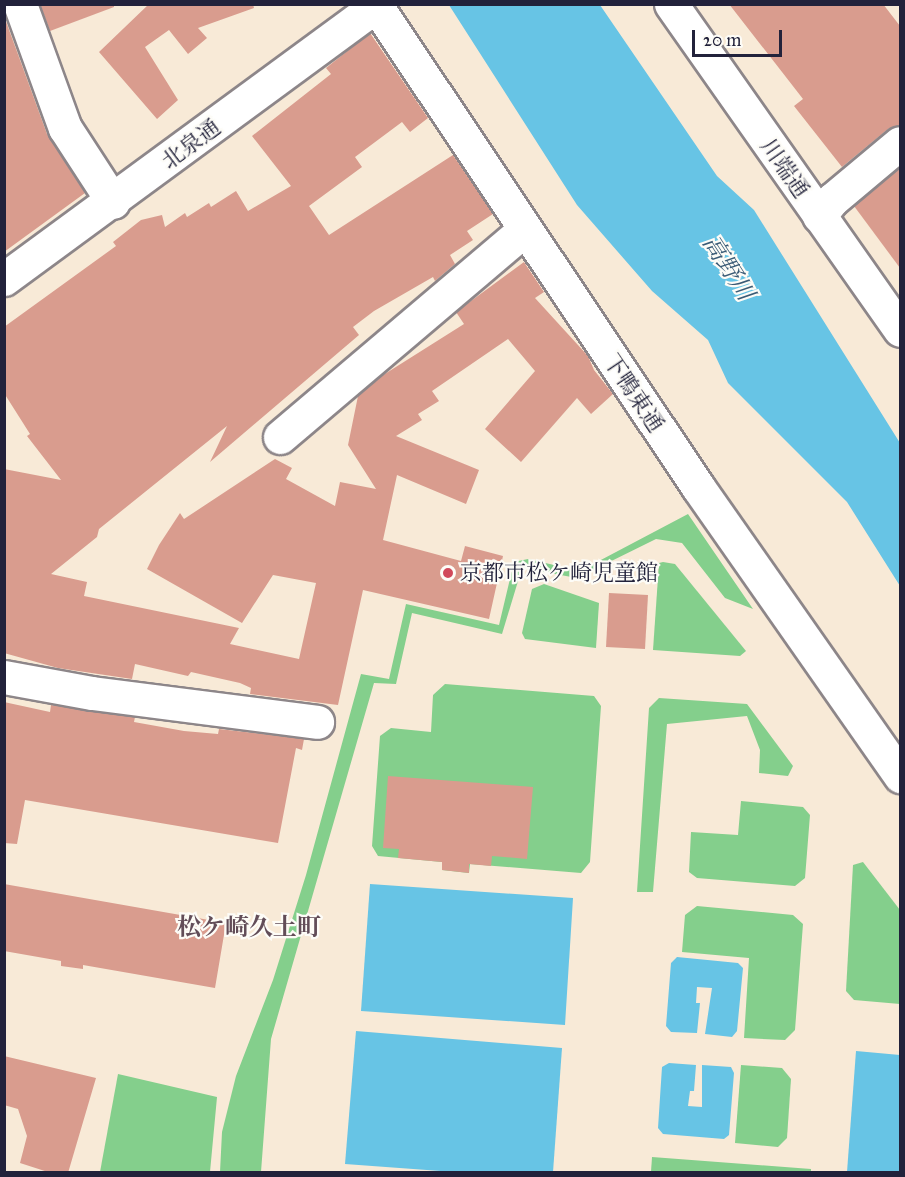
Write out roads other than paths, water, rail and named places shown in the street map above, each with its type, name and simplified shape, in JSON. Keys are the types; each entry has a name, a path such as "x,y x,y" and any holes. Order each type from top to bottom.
{"main road":[{"path":"20,4 65,128 113,202"},
{"name":"川端通","path":"671,4 900,330"},
{"name":"北泉通","path":"4,279 113,202 376,5"},
{"name":"下鴨東通","path":"376,5 705,496 900,776"},
{"path":"819,216 833,199 900,143"},
{"path":"280,437 525,229"},
{"path":"4,677 92,693 317,722"}],"water":[{"name":"高野川","path":"449,5 600,5 717,176 754,210 900,443 900,586 847,502 728,383 708,340 652,291 577,205"},
{"path":"370,884 573,898 565,1025 361,1011"},
{"path":"677,957 738,963 743,968 737,1031 732,1037 705,1034 712,988 697,987 696,1003 700,1003 697,1033 671,1032 666,1026 671,963"},
{"path":"356,1031 562,1048 553,1172 454,1172 345,1164"},
{"path":"856,1051 900,1055 900,1172 847,1172"},
{"path":"669,1063 696,1065 694,1091 690,1091 688,1106 702,1107 702,1065 731,1067 734,1073 729,1135 724,1139 663,1134 658,1128 662,1067"}],"place":[{"name":"京都市松ケ崎児童館","path":"448,573"}],"district":[{"name":"松ケ崎久土町","path":"249,928"}]}
